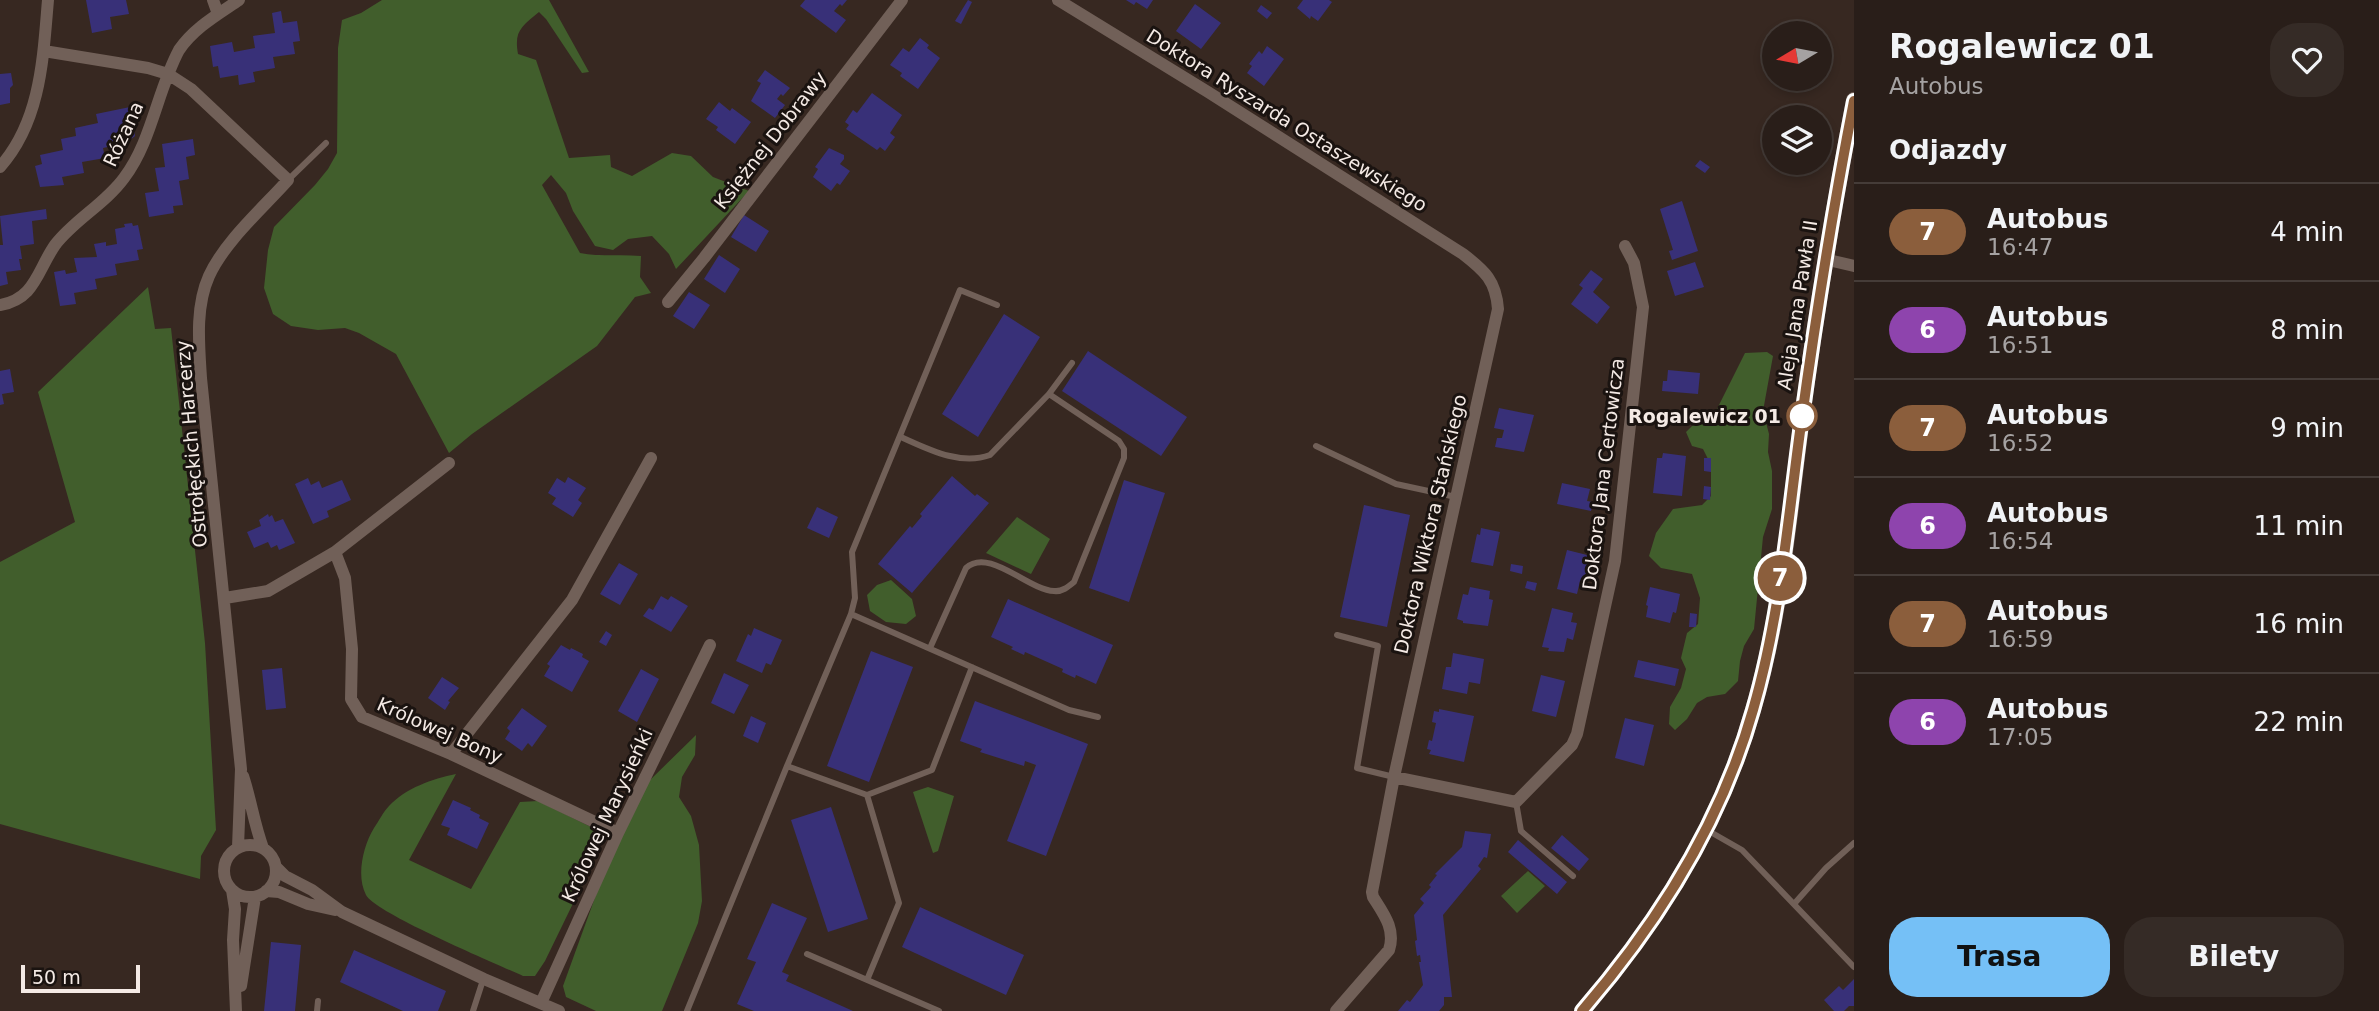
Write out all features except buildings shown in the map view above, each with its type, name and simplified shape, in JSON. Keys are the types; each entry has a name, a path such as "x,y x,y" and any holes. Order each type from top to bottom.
{"street":[{"path":"0,167 18,142 36,98 44,51 48,0"},
{"path":"213,0 218,14"},
{"name":"Różana","path":"0,305 17,301 27,293 57,243 124,179 145,140 168,74 187,38 239,0"},
{"name":"Księżnej Dobrawy","path":"668,302 902,0"},
{"name":"Doktora Ryszarda Ostaszewskiego","path":"1058,0 1464,254 1490,279"},
{"path":"44,51 148,68 168,74 191,89 288,180"},
{"name":"Aleja Jana Pawła II","path":"1582,1011 1639,942 1677,883 1707,830 1743,741 1768,654 1824,259 1854,100"},
{"name":"Ostrołęckich Harcerzy","path":"238,847 241,769 198,345 200,312 209,277 226,249 288,180"},
{"name":"Doktora Jana Certowicza","path":"1516,802 1572,745 1577,734 1615,561 1643,307 1634,263 1625,246"},
{"path":"1824,259 1854,266"},
{"name":"Doktora Wiktora Stańskiego","path":"1394,777 1498,309 1497,293 1490,279"},
{"path":"451,754 572,600 651,458"},
{"path":"225,597 268,591 335,552 449,463"},
{"name":"Królowej Bony","path":"335,552 345,578 352,649 351,699 362,717 451,754 618,834"},
{"name":"Królowej Marysieńki","path":"541,1003 618,834 710,645"},
{"name":"Ostrołęckich Harcerzy","path":"241,769 263,848"},
{"path":"1336,1011 1391,945 1388,920 1372,892 1394,777 1516,802"},
{"path":"237,1011 233,940 235,909 232,890 223,870 228,856 238,847 250,844 263,848 272,856 276,867 285,876 312,890 342,912 558,1011"},
{"path":"237,1011 261,894 274,880 276,867"},
{"path":"232,890 243,896 279,892 308,904 342,912"}],"lane":[{"path":"288,180 326,143"},
{"path":"687,1011 851,614 855,598 852,552 960,290 997,305"},
{"path":"901,437 940,455 984,457 997,449 1049,394 1072,363"},
{"path":"930,648 966,568 971,563 985,561 1051,591 1066,588 1074,582 1124,458 1124,449 1119,441 1049,394"},
{"path":"1316,446 1395,484 1456,497"},
{"path":"851,614 1069,710 1098,717"},
{"path":"1337,635 1378,646 1357,768 1394,777"},
{"path":"787,766 867,795 932,769 972,667"},
{"path":"867,795 900,903 867,980"},
{"path":"1516,802 1518,828 1573,876"},
{"path":"1707,830 1742,850 1854,967"},
{"path":"1794,904 1826,868 1854,843"},
{"path":"807,954 939,1011"},
{"path":"473,1011 484,979"},
{"path":"317,1011 318,1001"}],"green space":[{"path":"382,0 549,0 589,72 582,73 539,12 520,30 517,40 518,54 536,60 569,158 610,155 611,167 632,176 672,153 691,156 713,177 749,191 676,269 669,254 652,236 628,239 613,250 595,246 573,211 566,193 551,175 542,185 580,253 641,256 640,277 651,293 635,297 597,346 449,453 396,354 345,328 318,330 291,326 273,314 264,288 268,250 274,227 315,185 337,153 338,48 342,20 361,13"},
{"path":"148,287 155,329 171,328 205,643 216,830 201,856 200,879 0,824 0,562 75,522 38,392"},
{"path":"1767,352 1773,356 1763,411 1769,434 1772,509 1763,537 1754,629 1744,646 1738,681 1725,694 1707,697 1697,703 1687,719 1675,730 1669,724 1670,707 1681,688 1686,669 1681,658 1687,633 1698,624 1700,598 1692,574 1661,568 1649,556 1656,533 1673,509 1702,505 1711,496 1711,465 1703,449 1692,446 1686,432 1696,422 1714,415 1745,353"},
{"path":"1017,517 1050,539 1031,574 986,553"},
{"path":"891,580 912,599 916,616 906,624 886,622 870,611 867,595 877,585"},
{"path":"696,735 695,755 682,777 679,797 691,816 699,845 702,901 698,923 662,1011 596,1011 566,997 563,986 614,845 648,782"},
{"path":"456,774 409,860 471,889 520,802 538,801 591,827 600,836 599,850 545,961 535,976 523,976 464,950 391,914 366,895 361,879 364,852 370,835 387,808 411,789"},
{"path":"928,787 954,796 938,851 933,853 913,792"},
{"path":"1528,871 1545,886 1517,913 1501,896"}],"bus line":[{"name":"7","path":"1582,1011 1639,942 1677,883 1707,830 1753,711 1768,654 1820,286 1854,101"}],"place":[{"name":"Rogalewicz 01","path":"1802,416"}]}
